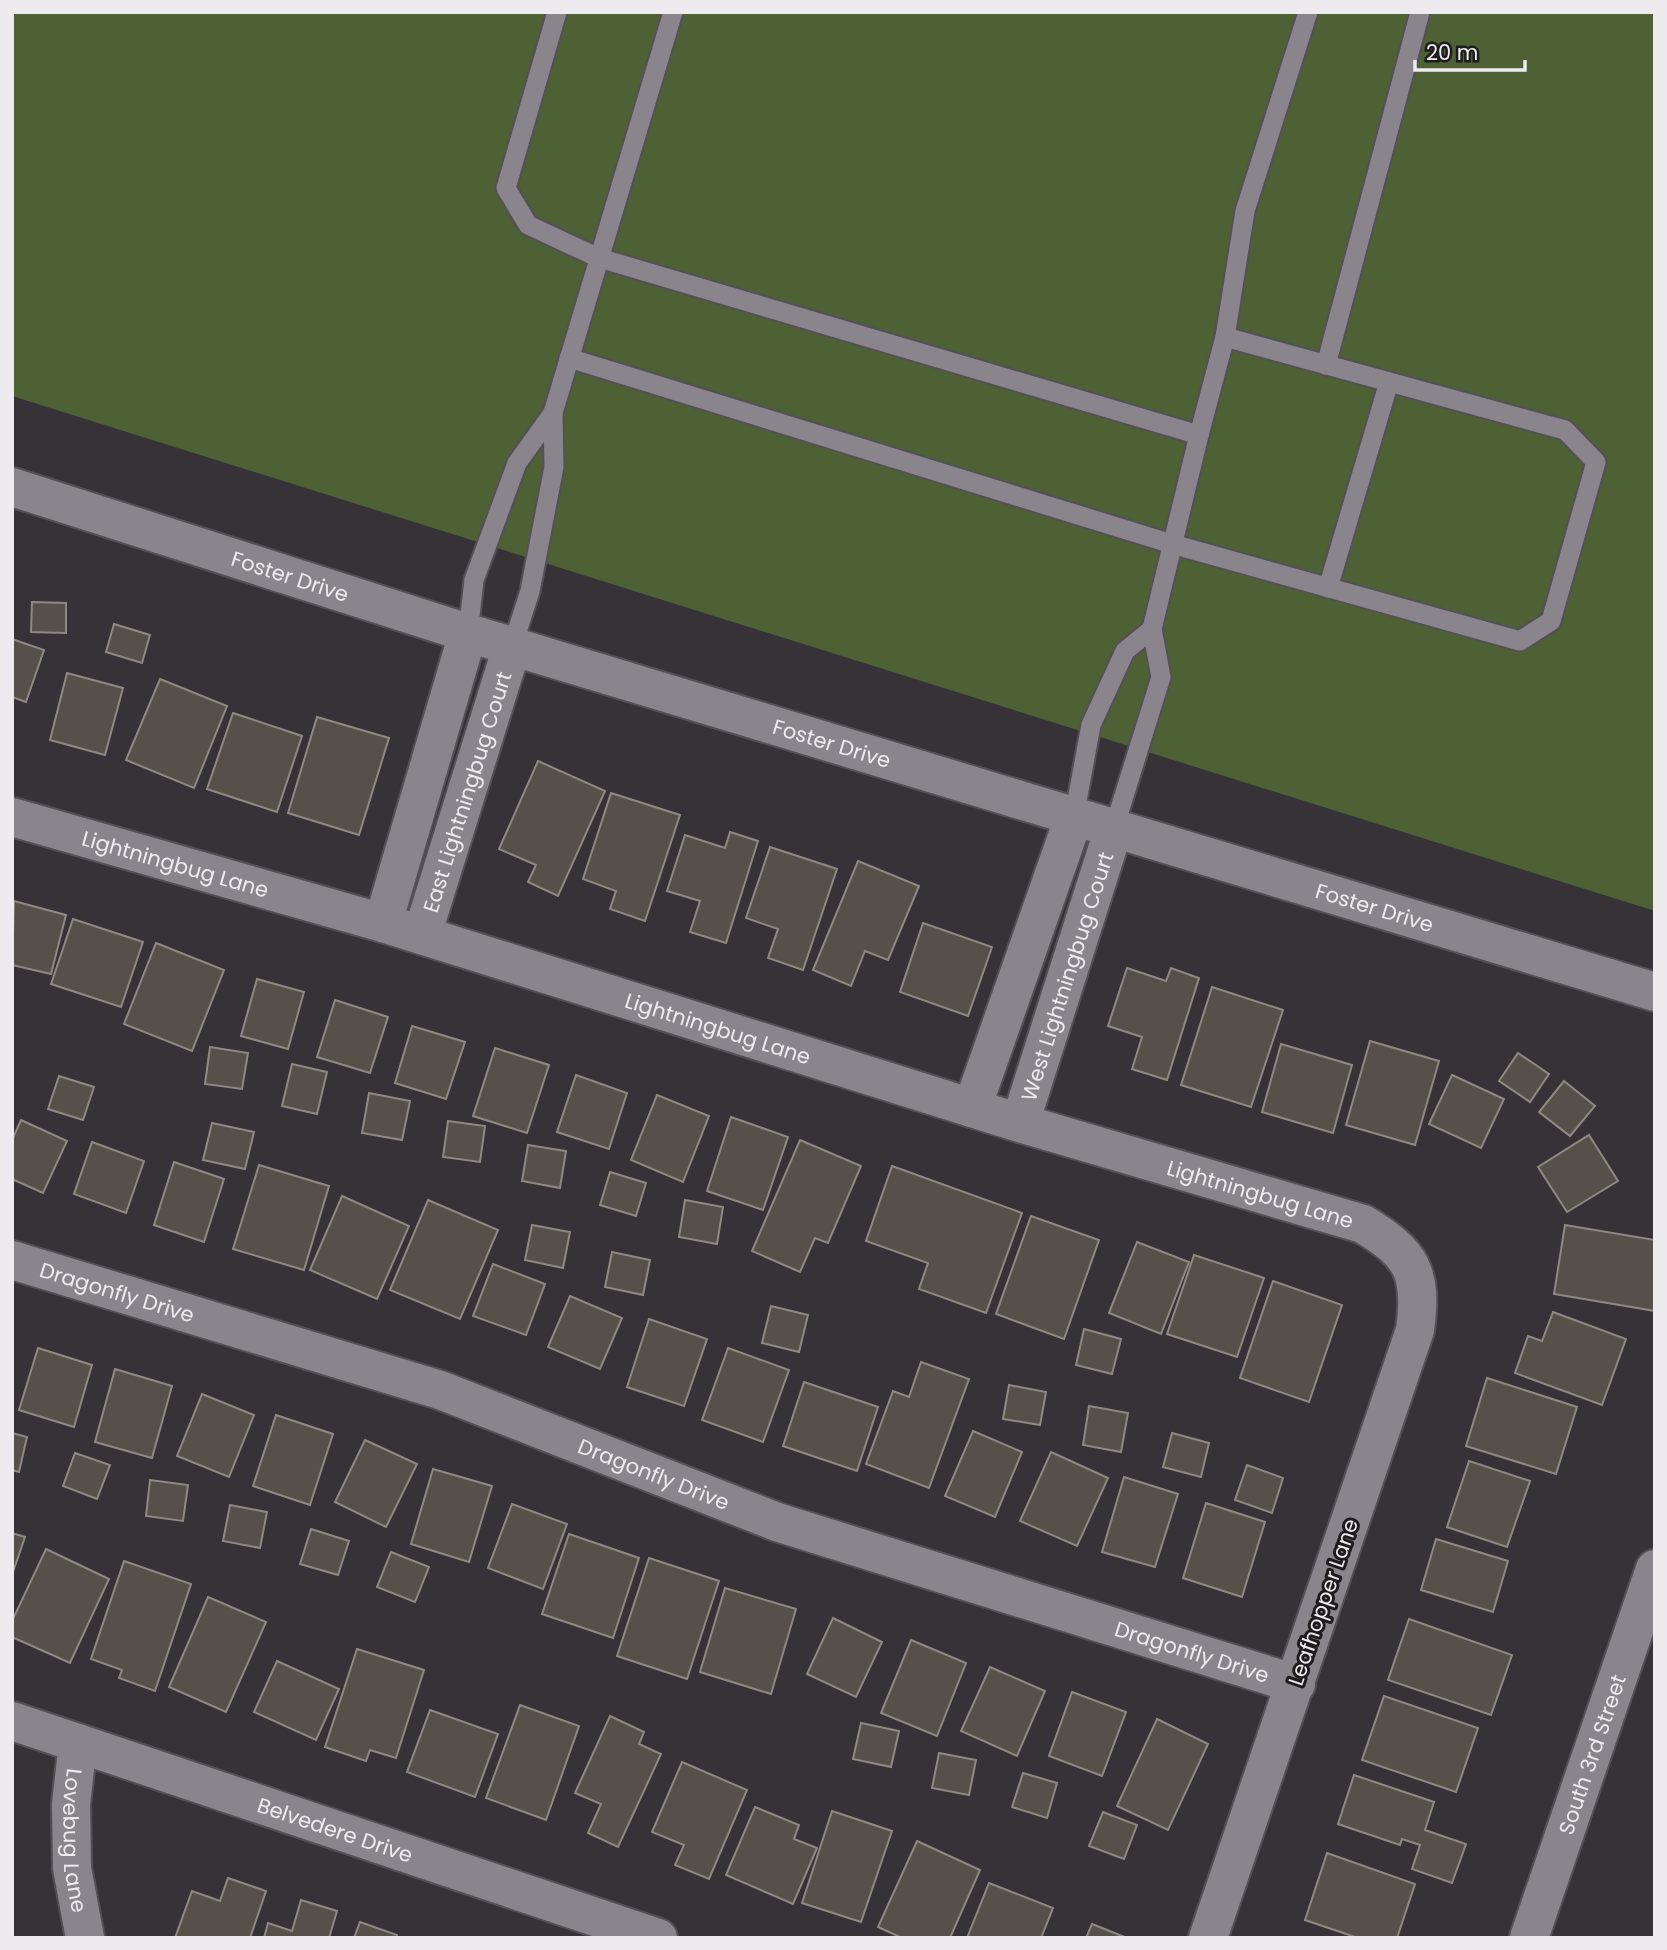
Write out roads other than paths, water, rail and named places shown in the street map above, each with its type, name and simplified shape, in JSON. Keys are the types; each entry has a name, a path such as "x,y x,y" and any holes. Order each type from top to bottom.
{"street":[{"name":"Foster Drive","path":"12,487 468,634 1655,992"},
{"name":"East Lightningbug Court","path":"383,923 468,634"},
{"name":"East Lightningbug Court","path":"422,935 512,647"},
{"name":"Lightningbug Lane","path":"12,817 383,923 1020,1123 1363,1224 1391,1241 1410,1263"},
{"name":"West Lightningbug Court","path":"972,1108 1074,817"},
{"name":"West Lightningbug Court","path":"1020,1123 1114,828"},
{"name":"Dragonfly Drive","path":"12,1260 440,1390 777,1522 1296,1684"},
{"name":"Leafhopper Lane","path":"1208,1938 1415,1330 1420,1296 1410,1263"},
{"name":"South 3rd Street","path":"1529,1938 1655,1569"},
{"name":"Belvedere Drive","path":"12,1721 658,1938"},
{"name":"Lovebug Lane","path":"78,1743 71,1804 72,1868 85,1938"}],"lane":[{"path":"557,12 506,188 528,225 599,258 1199,435"},
{"path":"512,647 530,591 554,467 553,413 673,12"},
{"path":"1114,828 1161,677 1152,629 1225,337 1245,211 1308,12"},
{"path":"1326,365 1420,12"},
{"path":"569,358 1172,544 1520,641 1551,621 1595,461 1565,430 1225,337"},
{"path":"1328,588 1389,382"},
{"path":"468,634 474,580 517,463 553,413"},
{"path":"1074,817 1091,725 1125,651 1152,629"}]}
